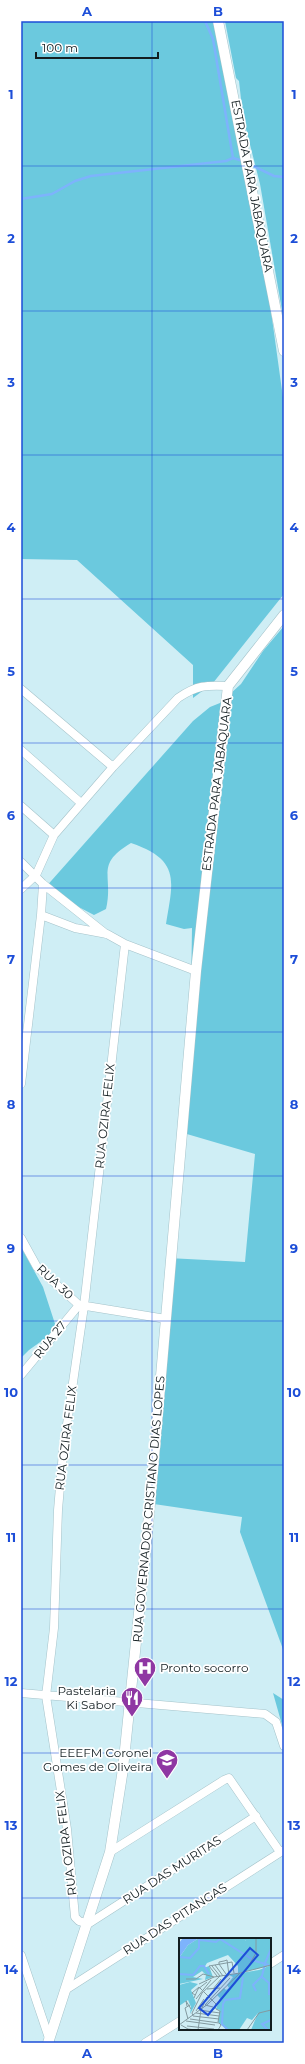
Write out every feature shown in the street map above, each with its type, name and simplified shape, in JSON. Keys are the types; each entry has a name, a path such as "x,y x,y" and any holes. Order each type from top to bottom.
{"street":[{"name":"ESTRADA PARA JABAQUARA","path":"218,21 284,351"},
{"name":"ESTRADA PARA JABAQUARA","path":"187,1060 228,686 284,615"},
{"path":"21,889 36,876 54,835 113,767 178,698 190,690 202,686 228,686"},
{"path":"21,689 113,767"},
{"path":"21,750 81,803"},
{"path":"21,806 54,835"},
{"path":"21,862 43,884 107,934 125,944 196,971"},
{"path":"21,1084 42,914 43,884"},
{"path":"42,914 75,928 107,934"},
{"name":"RUA OZIRA FELIX","path":"88,1924 77,1920 74,1914 67,1829 46,1696 54,1628 58,1510 63,1452 125,944"},
{"name":"RUA GOVERNADOR CRISTIANO DIAS LOPES","path":"49,2042 110,1852 130,1703 149,1515 187,1060"},
{"name":"RUA 30","path":"21,1238 37,1267 81,1305"},
{"path":"81,1305 166,1319"},
{"name":"RUA 27","path":"21,1375 81,1305"},
{"path":"21,1693 265,1714 276,1722 284,1746"},
{"path":"110,1852 229,1778 233,1781 256,1816 282,1851"},
{"name":"RUA DAS MURITAS","path":"88,1924 256,1816"},
{"name":"RUA DAS PITANGAS","path":"66,1989 282,1851"},
{"path":"21,1955 49,2042"},
{"path":"271,1963 284,1955"},
{"path":"145,2043 179,2022"}],"shaded area":[{"path":"21,21 217,21 271,311 284,405 284,594 213,683 193,698 193,665 77,560 21,559"},
{"path":"225,21 284,21 284,322 260,184 243,117 239,81 236,78"},
{"path":"284,626 284,1652 240,1532 242,1517 147,1503 168,1258 245,1262 255,1154 180,1132 191,995 192,928 184,929 166,924 171,896 170,874 166,865 159,857 131,843 113,858 109,865 106,909 94,915 44,889 193,721 210,707 220,703 241,684 263,651"},
{"path":"21,1247 43,1287 57,1330 29,1350 21,1358"},
{"path":"273,1693 284,1700 284,1732"}],"waterway":[{"path":"205,21 213,39 233,158"},
{"path":"21,199 52,194 75,181 91,176 226,161 233,158 243,161"},
{"path":"249,164 274,176 284,177"}],"place":[{"name":"Pronto socorro","path":"145,1688"},
{"name":"Pastelaria Ki Sabor","path":"132,1718"},
{"name":"EEEFM Coronel Gomes de Oliveira","path":"167,1780"}]}
